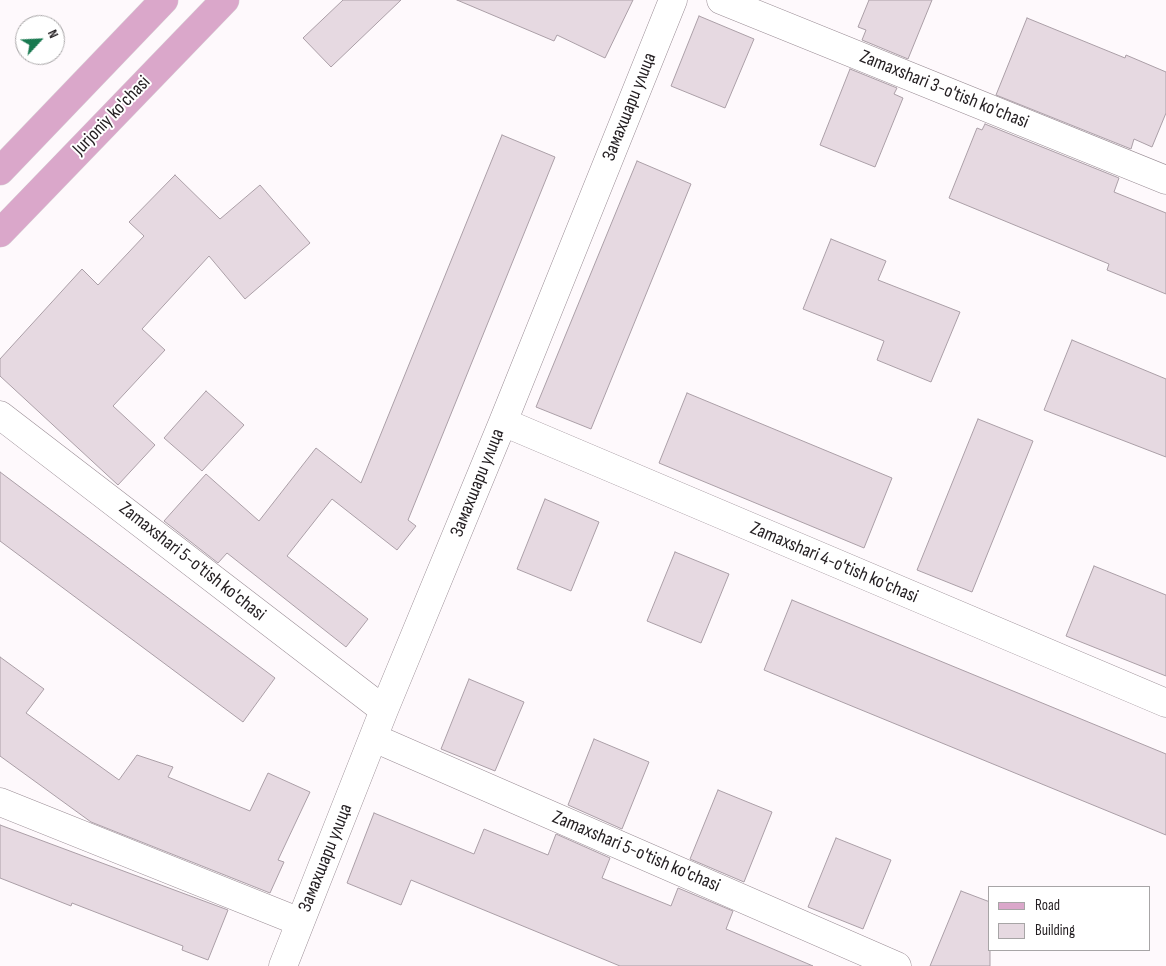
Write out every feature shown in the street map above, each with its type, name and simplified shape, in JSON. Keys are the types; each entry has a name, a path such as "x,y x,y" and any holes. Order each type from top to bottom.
{"main road":[{"path":"0,171 164,0"},
{"name":"Jurjoniy ko'chasi","path":"0,233 225,0"}],"street":[{"name":"Замахшари улица","path":"283,966 384,710 503,422 673,0"},
{"name":"Zamaxshari 3-o'tish ko'chasi","path":"721,0 1166,180"},
{"name":"Zamaxshari 5-o'tish ko'chasi","path":"0,415 384,710"},
{"name":"Zamaxshari 4-o'tish ko'chasi","path":"503,422 1166,703"},
{"name":"Zamaxshari 5-o'tish ko'chasi","path":"374,738 898,966"},
{"path":"0,802 300,922"}],"building":[{"path":"343,0 401,0 331,67 303,38"},
{"path":"457,0 633,0 605,58 557,35 554,41"},
{"path":"869,0 932,0 908,59 862,40 866,30 858,27"},
{"path":"699,16 754,39 725,108 671,86"},
{"path":"1027,18 1125,58 1126,55 1166,72 1166,113 1152,147 1134,139 1131,149 996,95"},
{"path":"850,69 897,88 894,94 903,98 875,167 820,145"},
{"path":"985,124 1119,178 1114,192 1166,213 1166,294 1107,270 1109,264 949,198 977,128 982,130"},
{"path":"502,135 555,157 408,520 416,526 397,550 332,499 287,556 368,619 346,647 227,553 218,563 164,521 206,474 259,521 316,448 361,483"},
{"path":"637,161 691,184 591,429 536,407"},
{"path":"175,175 220,219 260,185 310,243 245,299 209,256 142,329 165,350 113,406 155,445 118,485 0,376 0,359 82,269 98,285 144,236 129,222"},
{"path":"831,239 886,261 878,280 960,312 931,382 877,360 884,341 803,309"},
{"path":"1072,340 1166,379 1166,457 1044,410"},
{"path":"206,391 244,425 202,471 164,438"},
{"path":"687,393 892,478 864,548 659,463"},
{"path":"978,419 1033,441 972,592 917,570"},
{"path":"0,472 275,678 243,722 0,541"},
{"path":"545,499 599,522 571,591 517,569"},
{"path":"675,552 729,574 701,643 647,621"},
{"path":"1094,566 1166,595 1166,676 1066,636"},
{"path":"792,600 1166,754 1166,835 764,670"},
{"path":"0,657 44,689 26,713 119,780 137,755 173,767 168,777 250,811 268,773 310,792 278,860 284,862 270,893 91,822 0,756"},
{"path":"469,679 524,702 495,771 441,749"},
{"path":"594,739 649,762 622,829 568,805"},
{"path":"718,790 772,812 744,882 690,859"},
{"path":"374,813 474,854 484,829 548,855 556,834 610,858 602,878 671,906 678,888 733,911 726,929 813,966 620,966 411,880 401,905 347,883"},
{"path":"0,825 228,910 208,960 182,950 183,946 72,903 71,906 0,878"},
{"path":"836,838 891,860 863,929 808,907"},
{"path":"961,891 988,901 988,951 990,951 990,966 930,966"}]}
